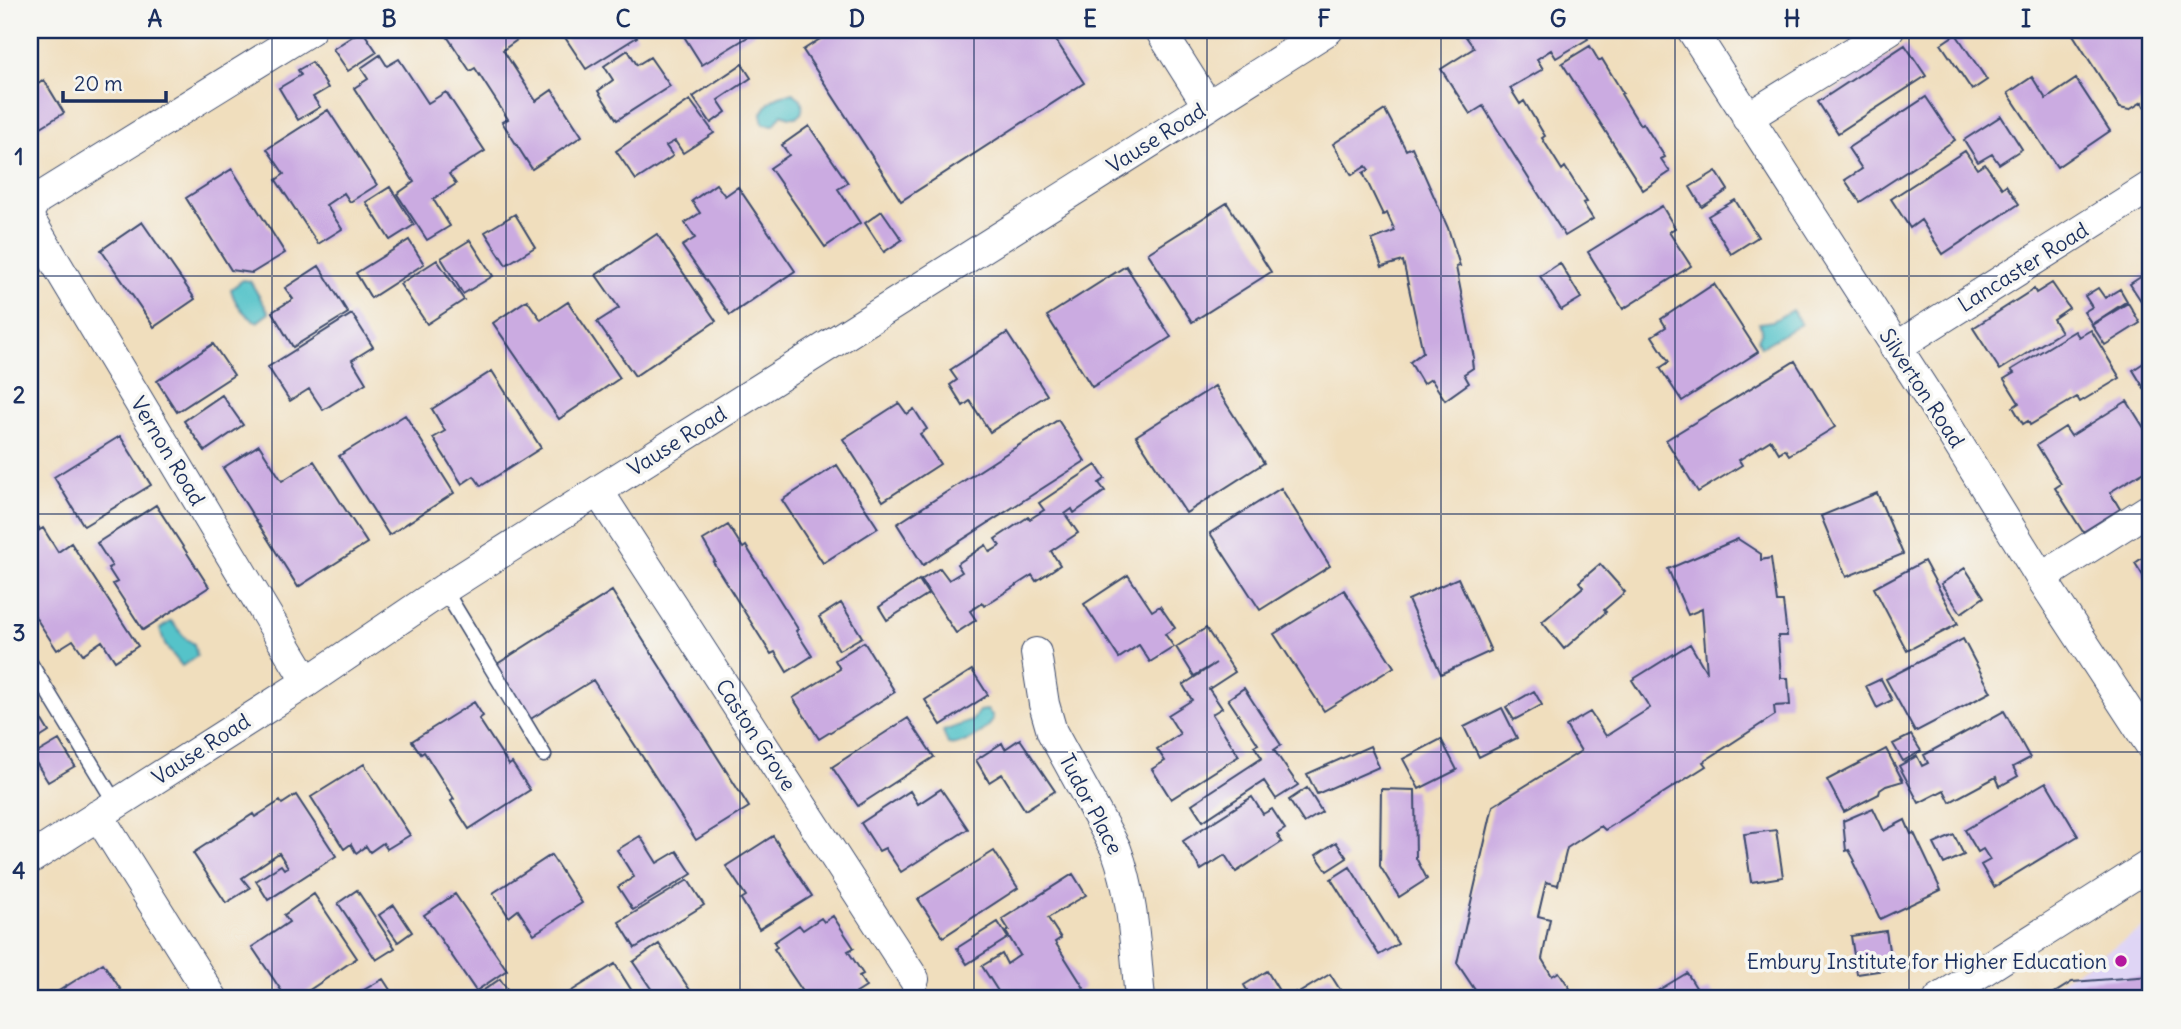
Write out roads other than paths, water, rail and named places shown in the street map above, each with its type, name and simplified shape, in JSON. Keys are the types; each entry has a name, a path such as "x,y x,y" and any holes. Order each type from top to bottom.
{"street":[{"path":"30,210 36,200 310,30"},
{"path":"1160,30 1208,106"},
{"name":"Vause Road","path":"30,859 307,682 444,589 597,491 1328,30"},
{"name":"Silverton Road","path":"1692,30 2151,746"},
{"path":"1747,118 1889,30"},
{"name":"Lancaster Road","path":"1895,348 2151,186"},
{"name":"Vernon Road","path":"30,220 307,682"},
{"name":"Caston Grove","path":"597,491 914,979"},
{"path":"2041,578 2151,508"},
{"name":"Tudor Place","path":"1035,653 1052,732 1116,849 1124,871 1140,999"},
{"path":"107,809 213,999"},
{"path":"1940,999 2151,864"}],"lane":[{"path":"444,589 544,755"},
{"path":"30,663 107,809"}],"water":[{"path":"793,93 801,99 802,110 799,116 782,114 774,125 763,124 761,115 770,102 782,95"},
{"path":"243,280 250,281 269,313 257,322 240,308 232,294 231,289"},
{"path":"1792,310 1801,324 1761,347 1758,340 1762,331 1759,323 1773,321"},
{"path":"171,621 186,639 194,644 197,656 182,666 165,645 160,629"},
{"path":"987,710 993,720 985,729 967,741 948,744 943,731 972,721 979,711"}],"place":[{"name":"Embury Institute for Higher Education","path":"2121,961"}]}
